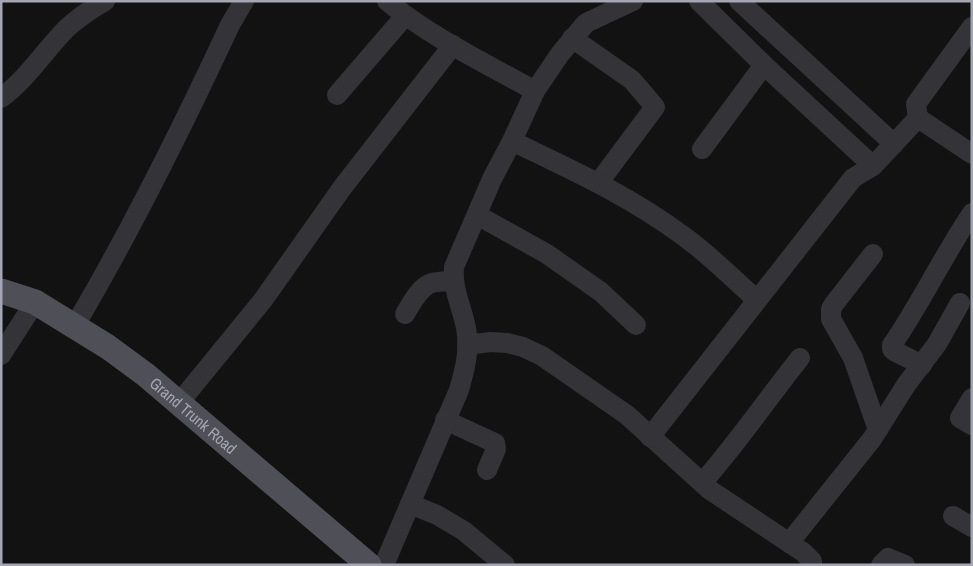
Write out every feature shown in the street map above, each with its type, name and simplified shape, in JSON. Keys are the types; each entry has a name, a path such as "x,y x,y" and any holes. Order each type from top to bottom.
{"main road":[{"name":"Grand Trunk Road","path":"1,291 35,302 108,347 131,364 369,565"}],"street":[{"path":"1,98 19,82 67,28 82,15 105,1"},
{"path":"74,327 118,252 150,192 230,25 244,1"},
{"path":"387,1 405,16 535,92"},
{"path":"384,565 459,390 467,360 467,345 463,314 453,281 454,267 492,178 535,92 572,38 599,9 633,1"},
{"path":"699,1 764,65 873,166"},
{"path":"738,1 894,144"},
{"path":"337,95 405,16"},
{"path":"972,27 916,104 918,118 972,154"},
{"path":"572,38 632,80 655,107 599,182"},
{"path":"178,404 263,300 342,188 453,45"},
{"path":"702,149 764,65"},
{"path":"650,437 853,178 873,166 918,118"},
{"path":"512,141 599,182 639,205 684,236 757,300"},
{"path":"922,365 894,351 892,345 909,320 946,254 972,213"},
{"path":"477,215 547,254 601,292 636,325"},
{"path":"873,254 834,304 830,313 831,319 853,358 878,430"},
{"path":"405,314 422,289 427,285 453,281"},
{"path":"1,354 35,302"},
{"path":"789,542 878,430 906,385 936,344 960,303"},
{"path":"467,345 490,342 506,343 542,356 627,415 702,483 730,504 803,552 812,561 813,565 821,565"},
{"path":"702,483 722,461 800,358"},
{"path":"972,398 960,418 972,425"},
{"path":"445,420 495,443 496,449 487,470"},
{"path":"410,504 437,515 464,531 505,565"},
{"path":"953,516 972,527"},
{"path":"880,565 888,558 905,565"}]}
